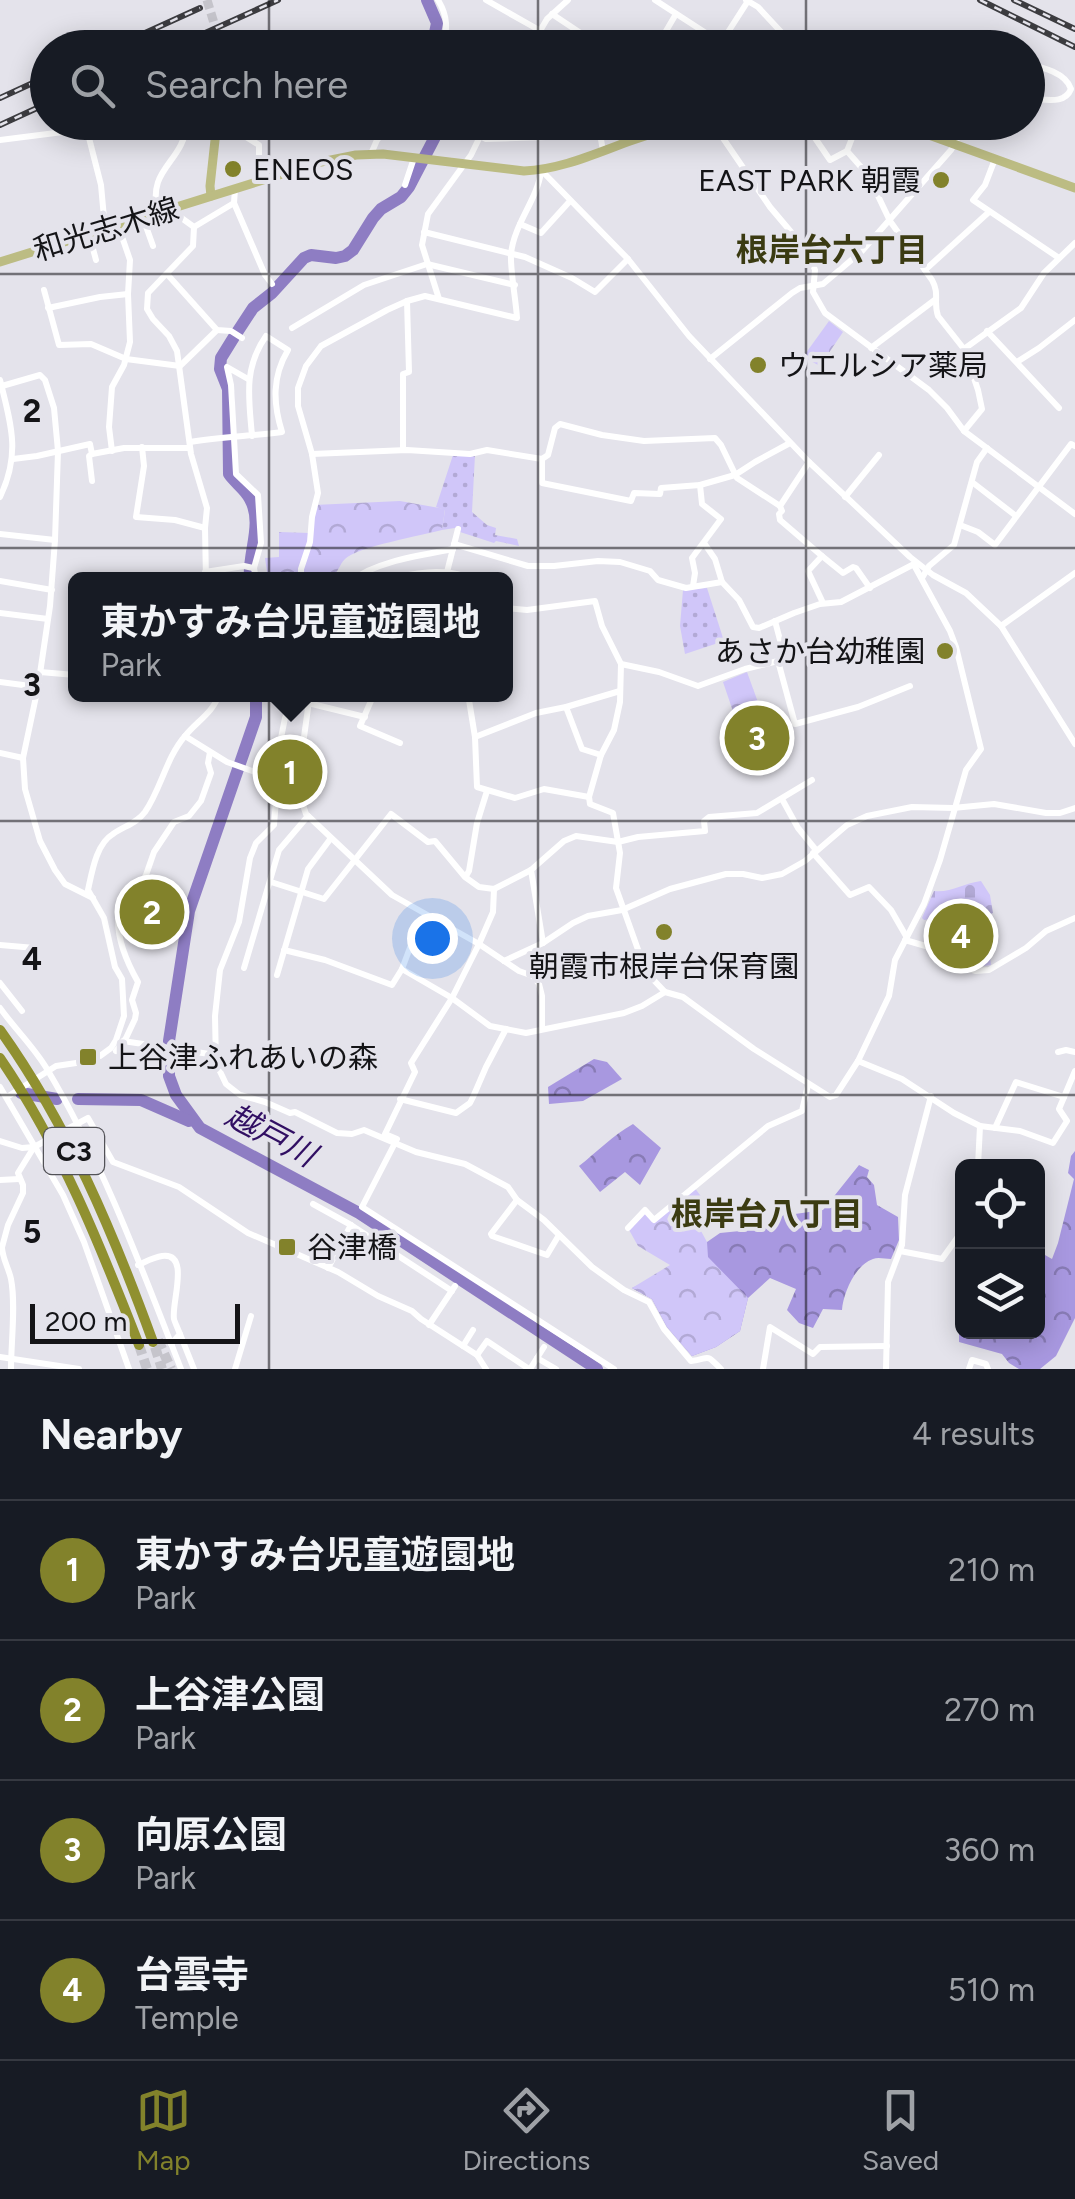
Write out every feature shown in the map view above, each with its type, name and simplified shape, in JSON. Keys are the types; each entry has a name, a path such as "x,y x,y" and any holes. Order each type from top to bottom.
{"highway":[{"name":"C3","path":"0,1030 66,1135 156,1341"},
{"name":"C3","path":"0,1058 53,1144 89,1220 136,1346"}],"main road":[{"name":"和光志木線","path":"211,196 216,140"},
{"name":"和光志木線","path":"0,262 322,162 371,154 541,170 603,153 631,140"},
{"path":"944,140 1075,188"}],"street":[{"path":"438,0 446,30"},
{"path":"444,12 453,0"},
{"path":"486,0 539,30 568,0"},
{"path":"500,8 505,0"},
{"path":"654,0 700,30"},
{"path":"732,30 747,0 779,30"},
{"path":"552,14 576,30"},
{"path":"667,30 676,14"},
{"path":"1045,70 1068,81 1071,92 1062,99"},
{"path":"1045,98 1075,99"},
{"path":"0,140 30,137"},
{"path":"89,140 101,186 105,230"},
{"path":"158,213 154,195 157,181 184,140"},
{"path":"252,140 259,144 259,182"},
{"path":"371,154 377,140"},
{"path":"440,299 422,245 428,214 478,140"},
{"path":"601,140 603,153"},
{"path":"724,140 770,207 808,252 815,270 813,292 820,308 836,324 928,390 964,430 1075,514"},
{"path":"816,140 830,160 847,151 851,140"},
{"path":"710,359 797,290 827,281 862,251 957,140"},
{"path":"847,151 868,175 890,221 937,290 938,316 964,349 982,409 964,430"},
{"path":"405,185 421,158"},
{"path":"995,160 985,185 973,200 1059,258"},
{"path":"541,170 628,259 674,319 809,462 915,563 966,593 1001,626 1074,741"},
{"path":"301,572 318,493 298,398 306,366 320,346 425,296 517,318 511,254 541,170"},
{"path":"235,189 234,203 272,284"},
{"path":"520,224 541,232 570,201"},
{"path":"194,227 234,203"},
{"path":"173,208 194,227"},
{"path":"925,270 989,212"},
{"path":"143,218 153,246"},
{"path":"112,451 112,387 130,342 130,260 118,225"},
{"path":"194,227 193,246 148,293 147,309 178,351 190,445 207,508 206,572"},
{"path":"424,232 524,257 595,292 628,259"},
{"path":"89,234 96,260"},
{"path":"964,349 1021,308 1037,281 1075,242"},
{"path":"292,328 364,284 428,264 515,285"},
{"path":"168,274 217,330 241,338"},
{"path":"44,290 59,345 91,344 126,359 180,366"},
{"path":"48,308 128,294"},
{"path":"871,348 937,298"},
{"path":"403,450 403,374 410,372 408,301"},
{"path":"1017,362 1075,320"},
{"path":"180,366 217,330"},
{"path":"987,332 1059,408"},
{"path":"92,454 190,445 282,432 274,390 288,350 266,336 248,379 252,436"},
{"path":"248,379 227,367 232,385 231,437 236,474 258,495 261,544 250,567"},
{"path":"0,497 14,459 1,387 40,375 54,408 58,451 55,540 48,619 24,758 25,789 40,841 65,884 94,898"},
{"path":"312,454 403,450 470,454 487,450 542,459 548,455 554,428 560,424 644,441 715,438 736,475 780,506 780,520 843,572 856,568 870,588"},
{"path":"542,459 542,483 631,501 634,493 660,494 661,488 700,485 736,475 790,443"},
{"path":"14,459 90,444 92,481"},
{"path":"960,526 978,532 994,545 1072,444 1075,446"},
{"path":"142,448 144,466 136,517 176,520 204,528"},
{"path":"922,578 954,546 977,462 987,448"},
{"path":"846,497 879,455"},
{"path":"780,506 809,462"},
{"path":"972,482 1016,516"},
{"path":"693,586 692,558 720,520 702,504 700,485"},
{"path":"447,572 458,530"},
{"path":"0,534 55,540"},
{"path":"704,542 722,582 753,627 758,628 794,612 840,602 915,563"},
{"path":"363,572 453,546 528,566 620,562 686,588 722,582"},
{"path":"822,556 808,570 824,603"},
{"path":"513,609 595,601 621,664 614,730 601,755 588,797 590,804 613,813 620,853 616,888 646,972 666,992 684,997 754,1049 830,1096 836,1095 858,1061 889,996 895,960 940,860 966,770 981,749 956,647 915,563"},
{"path":"226,572 250,567"},
{"path":"250,567 252,572"},
{"path":"1001,626 1073,578"},
{"path":"0,580 52,590"},
{"path":"0,613 48,619"},
{"path":"621,664 698,686 785,660 775,621"},
{"path":"778,662 795,724 858,707 910,686"},
{"path":"40,672 68,674"},
{"path":"0,682 38,686"},
{"path":"475,737 536,713 620,691"},
{"path":"116,1052 124,1016 122,979 115,967 104,918 88,890 92,870 102,844 146,811 174,750 217,702"},
{"path":"293,702 283,728 274,825 256,843 250,858 240,922 220,970 215,1016 216,1062 222,1078 240,1095 295,1112 338,1133 364,1130 395,1144 465,1164 508,1187 516,1200 592,1267 648,1302 664,1329 691,1360 704,1356 721,1369"},
{"path":"309,702 297,787 308,816 392,895 537,980 542,996 542,1028"},
{"path":"319,702 364,716"},
{"path":"371,702 360,726 400,743"},
{"path":"469,702 477,788 515,798 544,788 588,797"},
{"path":"566,708 582,749 601,755"},
{"path":"185,736 234,764 297,787"},
{"path":"0,752 24,758"},
{"path":"7,1097 56,1066 100,1056 120,1041 135,1019 132,1000 138,982 125,958 117,914 122,902 134,896 154,852 174,822 190,816 201,801 211,773 210,752"},
{"path":"271,882 324,898 391,814 428,842 434,841 479,887 494,889 531,870 564,841 576,836 618,842 638,836 705,831 704,821 709,817 757,812 812,780"},
{"path":"466,877 487,791"},
{"path":"782,799 814,852 850,895 869,888 891,910 905,939 936,949 960,966 989,970 1046,931 1075,918"},
{"path":"504,961 588,916 622,910 670,889 726,874 762,878 782,874 804,861 847,824 867,816 912,807 994,804 1056,813 1075,808"},
{"path":"244,968 279,850 308,816"},
{"path":"277,975 308,869 331,838"},
{"path":"531,870 543,943"},
{"path":"494,889 493,912 479,944 452,998 411,1062 415,1072 385,1134 398,1140 362,1207 614,1369"},
{"path":"284,950 325,960 392,985 417,930"},
{"path":"0,945 35,948"},
{"path":"402,969 490,1026 526,1033 624,1014 666,992"},
{"path":"0,983 22,1012"},
{"path":"0,1008 48,1072 77,1122 181,1369"},
{"path":"400,1099 456,1113 474,1097 506,1029"},
{"path":"120,1041 216,1055"},
{"path":"1058,1052 1075,1052"},
{"path":"858,1061 902,1078 980,1126 1020,1131 1053,1143 1067,1121 1058,1109 1075,1071"},
{"path":"995,1128 1016,1082 1064,1097"},
{"path":"628,1228 645,1210 654,1220 768,1126 802,1111 808,1085"},
{"path":"0,1087 63,1194 129,1369"},
{"path":"886,1369 888,1282 900,1251 906,1195 931,1096"},
{"path":"0,1141 22,1148 34,1146 86,1118 116,1164 178,1187 248,1233 412,1310 477,1356 486,1369"},
{"path":"978,1159 980,1126"},
{"path":"12,1364 11,1277 1,1250 23,1193 18,1178 20,1169 34,1146"},
{"path":"0,1180 18,1178"},
{"path":"516,1200 492,1236 547,1255 560,1235"},
{"path":"313,1204 453,1288 429,1324"},
{"path":"328,1268 351,1225"},
{"path":"900,1251 942,1259 955,1241"},
{"path":"138,1265 162,1256 172,1257 178,1263 174,1320 194,1369"},
{"path":"235,1369 250,1316"},
{"path":"763,1369 770,1328 813,1354 820,1347 887,1346"},
{"path":"463,1346 474,1330"},
{"path":"172,1344 180,1334"},
{"path":"477,1356 487,1341 529,1369 544,1347"},
{"path":"0,1357 12,1364 79,1369"},
{"path":"538,1358 556,1369"},
{"path":"969,1369 972,1360 986,1364 988,1369"}],"green space":[{"path":"829,321 843,332 820,366 803,357"},
{"path":"453,455 475,455 472,512 496,528 495,535 517,539 519,546 460,532 461,527 442,530 445,510 436,507"},
{"path":"400,501 445,509 442,530 352,555 336,572 267,572 265,558 279,557 279,532 310,533 314,505"},
{"path":"707,588 724,641 685,654 680,626 683,590"},
{"path":"747,672 779,760 754,773 723,682"},
{"path":"981,881 990,895 993,913 985,916 991,965 975,967 957,956 979,956 976,912 922,918 934,891"},
{"path":"139,891 184,906 176,941 125,934 118,918 125,903"},
{"path":"594,1059 607,1062 622,1079 583,1101 549,1104 548,1087"},
{"path":"633,1124 661,1148 640,1185 625,1172 600,1192 579,1166"},
{"path":"1075,1151 1075,1318 1056,1356 1040,1369 1019,1369 1002,1354 959,1339 1045,1339 1045,1255 1052,1259 1058,1243 1074,1179 1068,1173"},
{"path":"859,1165 869,1170 867,1177 874,1185 877,1205 898,1217 899,1240 891,1259 875,1258 861,1267 848,1288 842,1310 823,1309 813,1328 799,1323 787,1310 796,1289 770,1278 748,1298 740,1331 716,1347 692,1356 667,1327 652,1299 632,1288 702,1257 707,1242 720,1233 740,1231 758,1218 768,1228 787,1212 823,1210"},
{"path":"694,1187 712,1211 701,1231 708,1257 748,1298 740,1331 716,1347 692,1356 667,1327 652,1299 632,1288 670,1265 638,1246 628,1228 645,1210 654,1219"}],"waterway":[{"name":"越戸川","path":"427,0 437,23 436,30"},
{"name":"越戸川","path":"250,572 254,509 248,495 229,474 228,389 220,369 221,358 253,308 304,258 336,258 353,250 373,218 409,187 433,140"},
{"name":"越戸川","path":"256,702 256,717 189,911 169,1041 169,1076 176,1095 200,1128 359,1213 597,1369"},
{"path":"21,1093 57,1099"},
{"path":"78,1099 141,1100 189,1121"}],"tunnel":[{"path":"207,0 216,30"},
{"path":"158,1340 171,1369"},
{"path":"139,1345 147,1369"},
{"path":"155,1347 162,1369"}],"railway":[{"path":"212,30 278,0"},
{"path":"980,0 1041,30"},
{"path":"1014,0 1075,29"},
{"path":"152,30 200,8"},
{"path":"1045,32 1075,47"},
{"path":"0,98 30,84"},
{"path":"0,125 30,111"}],"place":[{"name":"ENEOS","path":"233,169"},
{"name":"EAST PARK 朝霞","path":"941,180"},
{"name":"ウエルシア薬局","path":"758,365"},
{"name":"あさか台幼稚園","path":"945,651"},
{"name":"向原公園","path":"757,738"},
{"name":"東かすみ台児童遊園地","path":"290,772"},
{"name":"上谷津公園","path":"152,912"},
{"name":"朝霞市根岸台保育園","path":"664,932"},
{"name":"台雲寺","path":"961,936"},
{"name":"上谷津ふれあいの森","path":"88,1057"},
{"name":"谷津橋","path":"287,1247"}],"district":[{"name":"根岸台六丁目","path":"832,250"},
{"name":"根岸台八丁目","path":"767,1214"}]}
